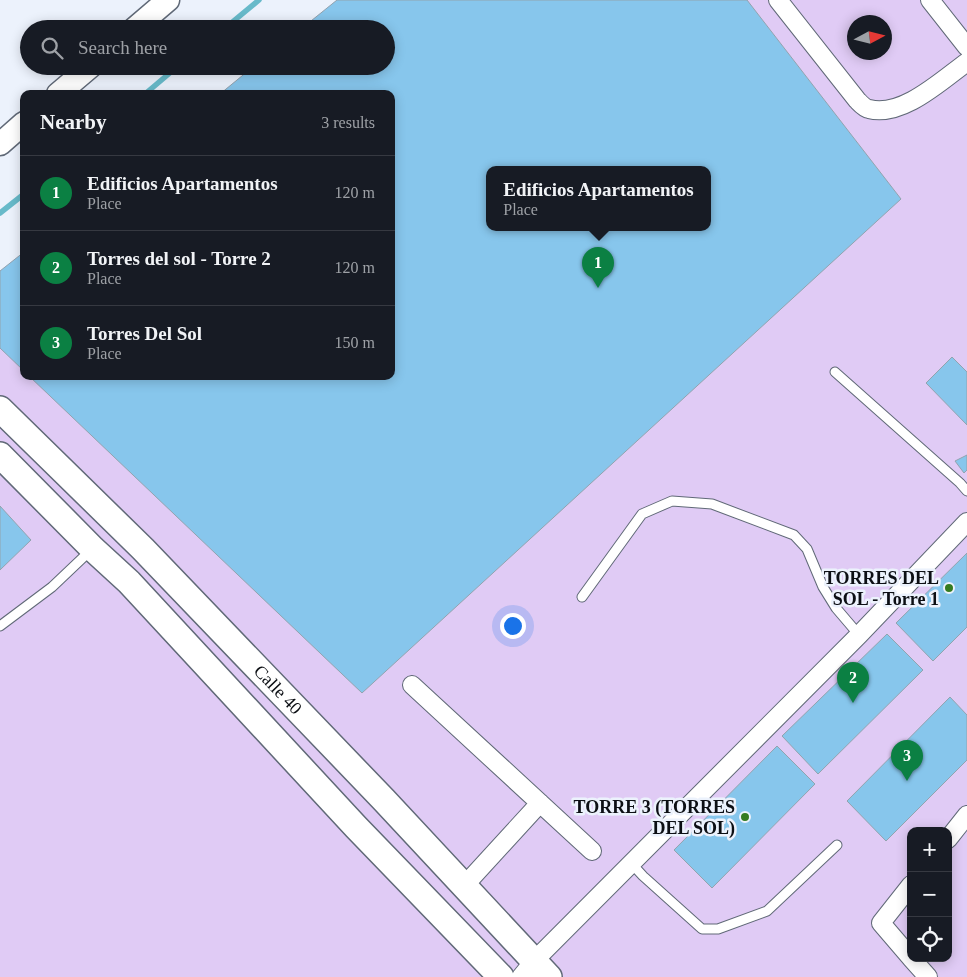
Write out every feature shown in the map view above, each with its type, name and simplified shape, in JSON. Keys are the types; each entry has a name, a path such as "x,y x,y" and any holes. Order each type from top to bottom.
{"main road":[{"name":"Calle 40","path":"0,408 143,549 377,793 464,886 535,972"},
{"name":"Calle 40","path":"0,455 92,549 130,582 356,827 500,977"}],"street":[{"path":"145,20 168,0"},
{"path":"778,0 857,100 867,109 887,110 914,100 967,62"},
{"path":"930,0 967,47"},
{"path":"63,90 80,75"},
{"path":"0,144 20,126"},
{"path":"535,972 631,863 858,635 967,522"},
{"path":"412,685 592,851"},
{"path":"464,886 540,803"},
{"path":"952,834 966,817"},
{"path":"907,890 880,923 907,953"},
{"path":"915,962 928,977"}],"lane":[{"path":"835,372 960,483 967,492"},
{"path":"582,597 642,514 672,501 712,504 794,535 807,549 823,587 836,608 858,635"},
{"path":"0,626 52,587 92,549"},
{"path":"631,863 702,930 718,929 767,911 837,845"}],"shaded area":[{"path":"337,0 967,0 967,977 0,977 0,271 20,255 20,380 395,380 395,90 225,90 243,75 395,75 395,20 312,20"}],"building":[{"path":"337,0 747,0 901,199 362,693 33,380 395,380 395,90 225,90 243,75 395,75 395,20 312,20"},
{"path":"20,255 20,367 0,348 0,271"},
{"path":"952,357 967,372 967,425 926,383"},
{"path":"967,455 967,470 964,473 955,461"},
{"path":"0,506 31,540 0,570"},
{"name":"TORRES DEL SOL - Torre 1","path":"967,553 967,627 933,661 896,623"},
{"path":"887,634 923,670 818,774 782,736"},
{"path":"950,697 967,715 967,760 886,841 847,801"},
{"name":"TORRE 3 (TORRES DEL SOL)","path":"777,746 815,784 712,888 674,850"}],"waterway":[{"path":"235,20 259,0"},
{"path":"150,90 167,75"},
{"path":"0,213 20,197"}],"place":[{"name":"Edificios Apartamentos","path":"598,288"},
{"name":"TORRES DEL SOL - Torre 1","path":"949,588"},
{"name":"Torres del sol - Torre 2","path":"853,703"},
{"name":"Torres Del Sol","path":"907,781"},
{"name":"TORRE 3 (TORRES DEL SOL)","path":"745,817"}]}
